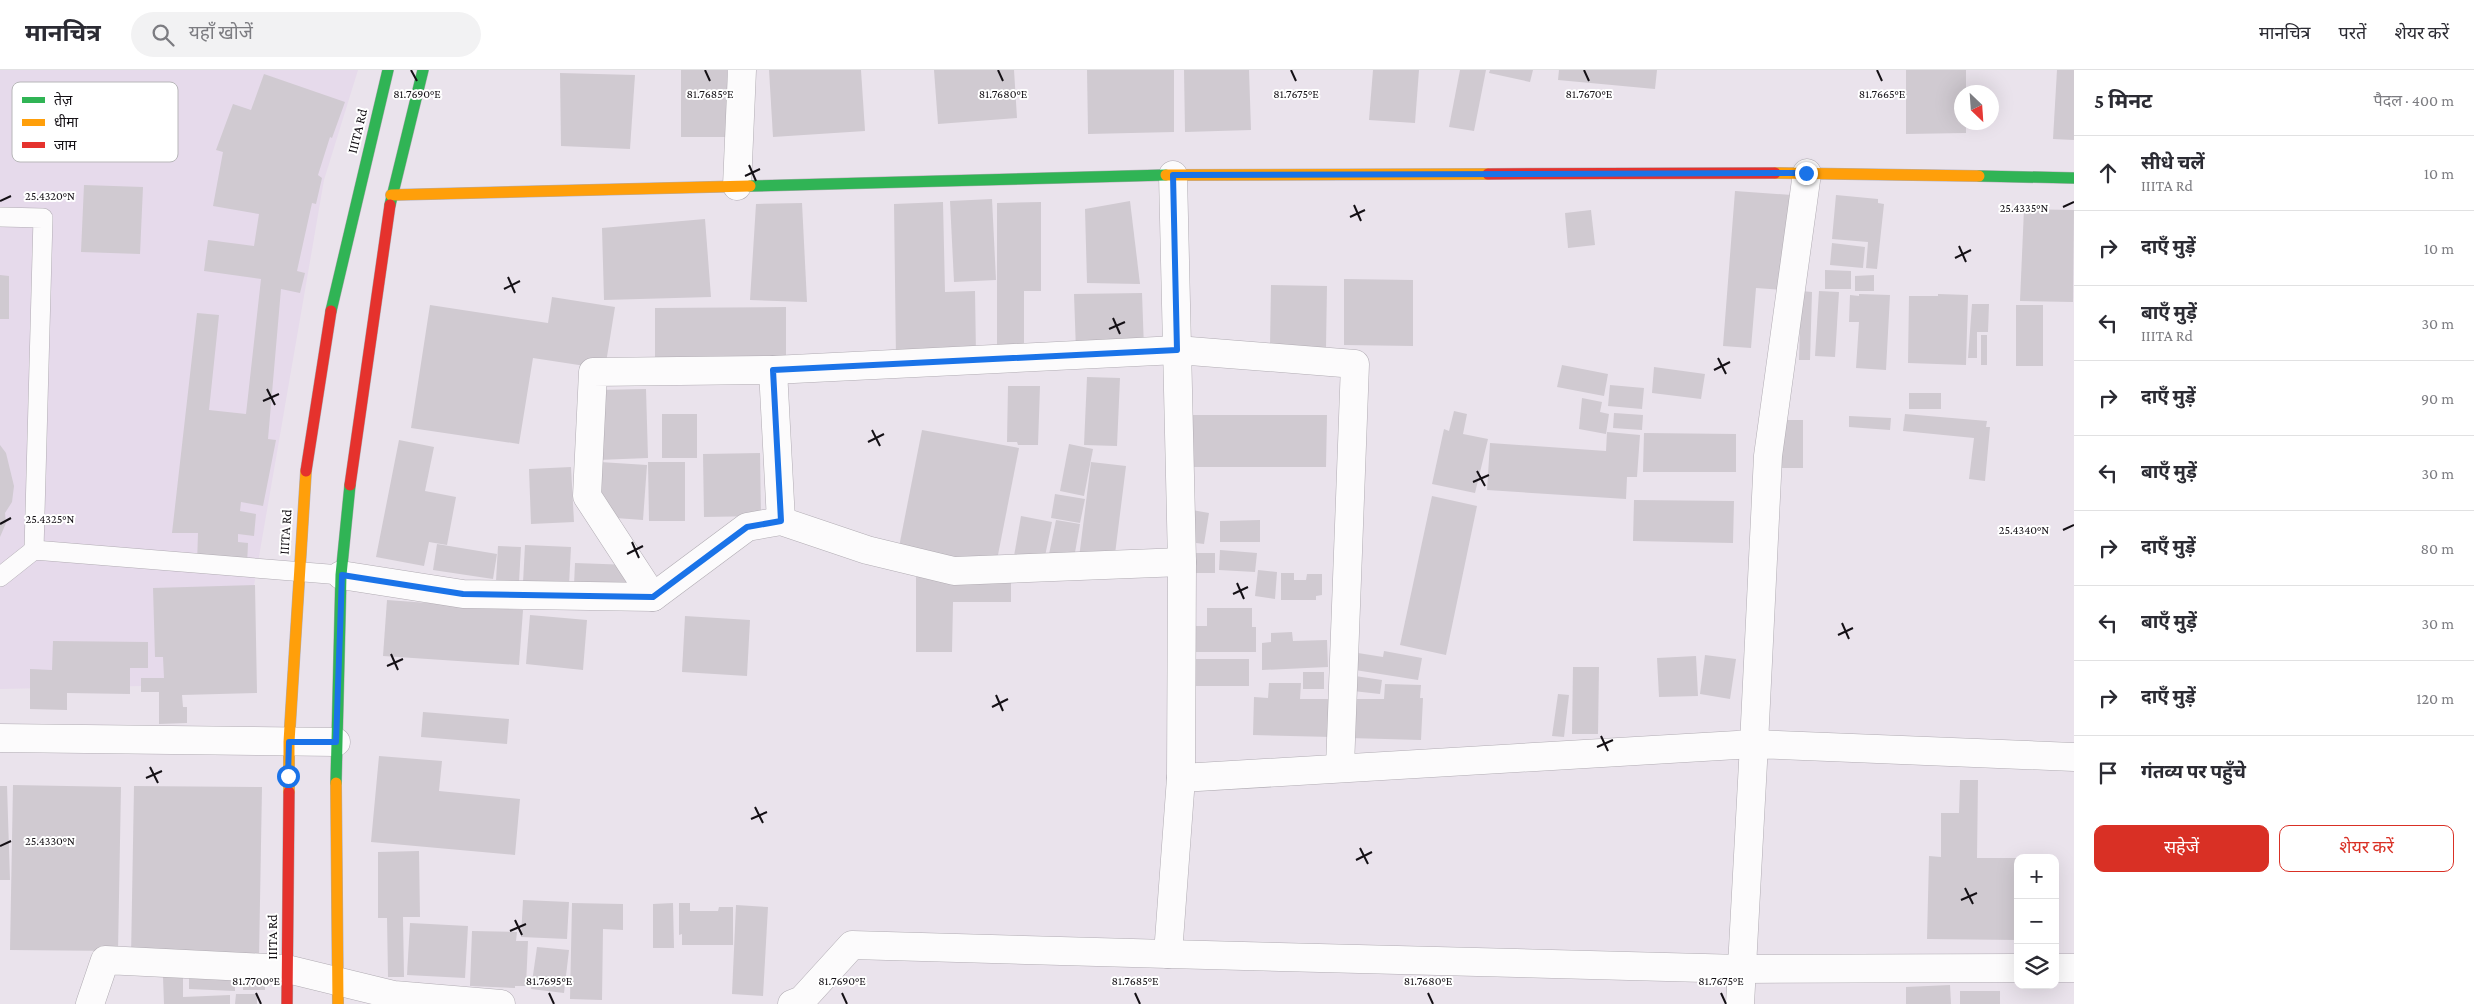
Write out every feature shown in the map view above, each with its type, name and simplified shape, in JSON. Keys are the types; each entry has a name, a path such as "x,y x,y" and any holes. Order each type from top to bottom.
{"main road":[{"name":"IIITA Rd","path":"287,1004 289,742 297,572 304,488 332,302 388,70"},
{"path":"338,992 336,742 342,575 350,488 391,195 423,70"},
{"path":"391,195 1173,175 1806,173 2074,178"}],"street":[{"path":"737,186 742,70"},
{"path":"1740,1004 1768,456 1806,173"},
{"path":"1168,954 1181,778 1182,562 1173,175"},
{"path":"653,597 587,496 593,372 773,370 1177,350 1355,364 1340,767"},
{"path":"773,370 781,521"},
{"path":"342,575 463,594 653,597 747,527 781,521 867,550 954,572 1182,562"},
{"path":"0,738 336,742"},
{"path":"1181,778 1340,767 1754,744 2074,757"},
{"path":"792,1004 802,1000 852,945 1742,969 2014,968"},
{"path":"90,1004 105,960 287,969 338,992 501,1004"},
{"path":"2059,968 2074,968"}],"lane":[{"path":"0,217 43,218 34,550"},
{"path":"0,577 34,550 342,575"}],"shaded area":[{"path":"0,70 358,70 324,180 237,684 0,689"}],"building":[{"path":"681,70 727,70 732,137 681,137"},
{"path":"769,70 861,70 865,131 773,137"},
{"path":"934,70 1014,70 1017,118 938,124"},
{"path":"1087,70 1174,70 1174,132 1088,134"},
{"path":"1184,70 1249,70 1251,130 1185,132"},
{"path":"1373,70 1419,70 1415,123 1369,120"},
{"path":"1460,70 1486,70 1474,131 1449,127"},
{"path":"1490,70 1533,70 1530,82 1489,73"},
{"path":"1559,70 1657,70 1655,89 1558,80"},
{"path":"1906,70 1966,70 1966,85 1954,85 1954,130 1966,130 1966,133 1906,134"},
{"path":"2057,70 2074,70 2074,140 2053,139"},
{"path":"560,73 635,75 630,149 561,146"},
{"path":"264,74 345,102 332,138 330,137 318,175 322,178 316,204 312,203 297,271 305,273 300,293 281,289 268,439 276,440 263,506 241,502 240,511 256,514 254,536 238,534 238,542 248,543 247,565 197,564 198,533 172,533 197,313 219,315 209,410 246,414 261,279 204,271 208,240 254,246 259,214 213,206 223,152 216,150 233,104 251,110"},
{"path":"84,185 143,187 140,254 81,252"},
{"path":"1735,191 1792,195 1785,290 1756,288 1751,348 1723,346"},
{"path":"1836,195 1878,199 1878,203 1884,204 1877,269 1866,268 1868,242 1832,239"},
{"path":"992,199 996,280 954,282 950,201"},
{"path":"1130,201 1140,284 1087,283 1085,209"},
{"path":"943,202 945,292 975,291 976,356 896,358 894,204"},
{"path":"1041,202 1041,291 1024,291 1024,357 997,357 997,203"},
{"path":"802,203 807,302 750,300 756,204"},
{"path":"2024,209 2074,210 2073,302 2020,301"},
{"path":"1591,210 1595,245 1568,248 1565,213"},
{"path":"705,219 711,297 604,300 602,228"},
{"path":"1832,243 1865,247 1863,268 1830,265"},
{"path":"1825,270 1851,271 1851,289 1825,289"},
{"path":"0,275 9,276 9,319 0,319"},
{"path":"1874,275 1874,291 1855,291 1855,276"},
{"path":"1344,279 1413,280 1413,346 1344,345"},
{"path":"1271,285 1327,286 1326,348 1270,347"},
{"path":"1801,291 1812,292 1810,360 1799,360"},
{"path":"1819,291 1839,292 1835,357 1815,356"},
{"path":"1142,293 1144,349 1076,351 1074,294"},
{"path":"1859,294 1890,295 1886,370 1856,368 1859,322 1849,322 1850,295 1859,296"},
{"path":"1938,294 1968,295 1966,365 1908,363 1909,296 1938,296"},
{"path":"552,297 615,307 605,369 533,358 519,444 411,428 430,305 548,323"},
{"path":"1972,304 1989,304 1988,332 1977,332 1977,358 1968,358"},
{"path":"2016,305 2043,305 2043,366 2016,366"},
{"path":"786,307 786,364 655,365 655,308"},
{"path":"1981,335 1987,335 1987,365 1981,365"},
{"path":"1562,365 1608,374 1604,396 1557,387"},
{"path":"1654,367 1705,374 1701,399 1652,393"},
{"path":"1087,377 1120,378 1117,446 1084,445"},
{"path":"1610,385 1644,388 1642,409 1608,406"},
{"path":"1008,386 1040,386 1038,445 1018,445 1017,442 1007,442"},
{"path":"646,389 648,458 598,460 596,390"},
{"path":"1909,393 1941,393 1941,409 1909,409"},
{"path":"1582,398 1602,402 1600,412 1609,414 1606,434 1579,429"},
{"path":"1454,411 1467,414 1463,434 1488,439 1475,493 1432,484 1444,429 1449,431"},
{"path":"1614,413 1643,415 1642,430 1613,428"},
{"path":"662,414 697,414 697,458 662,458"},
{"path":"1905,414 1987,421 1986,427 1990,427 1985,481 1969,479 1974,438 1903,431"},
{"path":"1190,415 1327,415 1326,467 1190,467"},
{"path":"1849,416 1891,418 1890,430 1849,427"},
{"path":"1780,420 1803,420 1803,468 1779,468"},
{"path":"922,430 1019,448 996,565 899,547"},
{"path":"1607,432 1640,435 1637,477 1627,477 1626,499 1487,490 1490,443 1606,451"},
{"path":"1644,433 1736,434 1736,472 1643,472"},
{"path":"399,440 434,447 425,491 456,497 447,545 429,542 424,566 376,557"},
{"path":"1069,444 1093,449 1084,496 1060,491"},
{"path":"0,445 6,453 14,486 12,502 5,513 6,523 0,537"},
{"path":"760,453 761,516 704,517 703,454"},
{"path":"600,462 647,465 643,520 602,517 597,509"},
{"path":"648,462 685,462 685,521 649,521"},
{"path":"1091,462 1126,466 1114,562 1079,558"},
{"path":"571,467 574,522 531,524 529,469"},
{"path":"1055,494 1085,499 1080,523 1051,518"},
{"path":"1432,496 1477,506 1446,655 1400,645"},
{"path":"1634,500 1734,501 1733,543 1633,541"},
{"path":"1192,510 1209,513 1204,544 1188,542"},
{"path":"1021,516 1052,522 1044,561 1014,556"},
{"path":"1056,520 1080,524 1073,564 1048,559"},
{"path":"1260,520 1260,542 1220,542 1220,521"},
{"path":"437,544 497,554 493,579 433,570"},
{"path":"525,545 571,547 569,585 523,583"},
{"path":"498,546 521,547 519,582 496,581"},
{"path":"1220,550 1257,553 1255,572 1219,570"},
{"path":"1189,553 1215,553 1215,573 1188,573"},
{"path":"575,563 631,565 629,588 574,585"},
{"path":"1258,570 1277,572 1275,599 1255,596"},
{"path":"1281,573 1294,573 1294,580 1306,580 1307,574 1322,574 1322,595 1316,596 1316,600 1281,600"},
{"path":"916,577 1011,577 1011,602 953,602 952,652 916,652"},
{"path":"255,585 257,693 182,695 183,707 187,707 187,723 159,724 159,692 141,692 141,678 164,678 163,657 155,657 153,588"},
{"path":"387,600 523,610 519,665 383,656"},
{"path":"1207,608 1252,608 1252,627 1256,627 1256,652 1191,652 1192,626 1207,626"},
{"path":"530,615 587,620 583,670 526,664"},
{"path":"685,616 750,620 747,676 682,672"},
{"path":"1292,632 1293,641 1327,640 1328,667 1262,670 1262,643 1271,642 1271,633"},
{"path":"53,641 148,642 148,668 130,668 130,694 67,693 67,710 30,709 30,669 52,670"},
{"path":"1384,651 1422,658 1418,680 1355,670 1358,653 1383,657"},
{"path":"1705,655 1736,659 1730,699 1700,694"},
{"path":"1696,656 1698,696 1659,697 1657,658"},
{"path":"1190,659 1249,659 1249,686 1189,686"},
{"path":"1573,667 1599,667 1598,734 1572,734"},
{"path":"1303,672 1324,672 1324,689 1303,689"},
{"path":"1355,676 1382,680 1380,694 1353,691"},
{"path":"1269,683 1301,683 1300,699 1333,699 1332,737 1253,735 1254,697 1268,698"},
{"path":"1385,684 1421,685 1420,698 1423,698 1421,740 1349,738 1349,699 1384,699"},
{"path":"1558,694 1569,695 1564,737 1552,736"},
{"path":"423,712 509,719 507,744 421,737"},
{"path":"379,756 442,761 439,791 520,799 515,855 371,842"},
{"path":"1960,780 1978,780 1977,858 2014,858 2014,940 1927,939 1929,856 1941,857 1941,813 1959,813"},
{"path":"13,785 121,787 118,951 10,950"},
{"path":"0,786 7,786 10,880 0,880"},
{"path":"134,786 262,787 259,958 131,957"},
{"path":"419,851 420,917 403,917 404,977 388,977 387,918 378,918 378,852"},
{"path":"523,900 569,902 567,939 521,937"},
{"path":"572,903 623,904 623,930 603,929 602,1000 570,999"},
{"path":"673,903 674,948 653,948 653,904"},
{"path":"679,903 690,903 690,911 718,911 719,907 733,907 733,945 682,945 682,934 679,935"},
{"path":"736,905 768,907 763,996 732,994"},
{"path":"410,923 468,926 465,978 407,975"},
{"path":"472,931 517,932 516,941 528,941 526,986 515,986 515,988 470,986"},
{"path":"537,947 569,950 564,993 531,989"},
{"path":"189,971 235,972 235,991 189,989"},
{"path":"183,976 183,997 230,995 230,1004 164,1004 163,977"},
{"path":"265,976 265,990 243,990 243,977"},
{"path":"1950,985 1951,1004 1906,1004 1906,987"},
{"path":"1960,991 2000,991 2000,1004 1960,1004"},
{"path":"236,994 257,994 257,1004 235,1004"}],"traffic: fast":[{"path":"331,311 388,70"},
{"path":"390,205 423,70"},
{"path":"750,186 1166,175"},
{"path":"1979,176 2074,178"},
{"path":"336,783 341,575 350,485"}],"traffic: slow":[{"path":"1775,173 1979,176"},
{"path":"1166,175 1488,174"},
{"path":"391,195 750,186"},
{"path":"289,792 289,742 306,471"},
{"path":"336,783 338,1004"}],"traffic: jam":[{"path":"1488,174 1775,173"},
{"path":"350,485 390,205"},
{"path":"306,471 331,311"},
{"path":"287,1004 289,792"}],"route":[{"path":"288,776 289,742 336,742 342,575 463,594 585,598 653,597 747,527 781,521 773,370 1177,350 1173,175 1806,173"}]}
